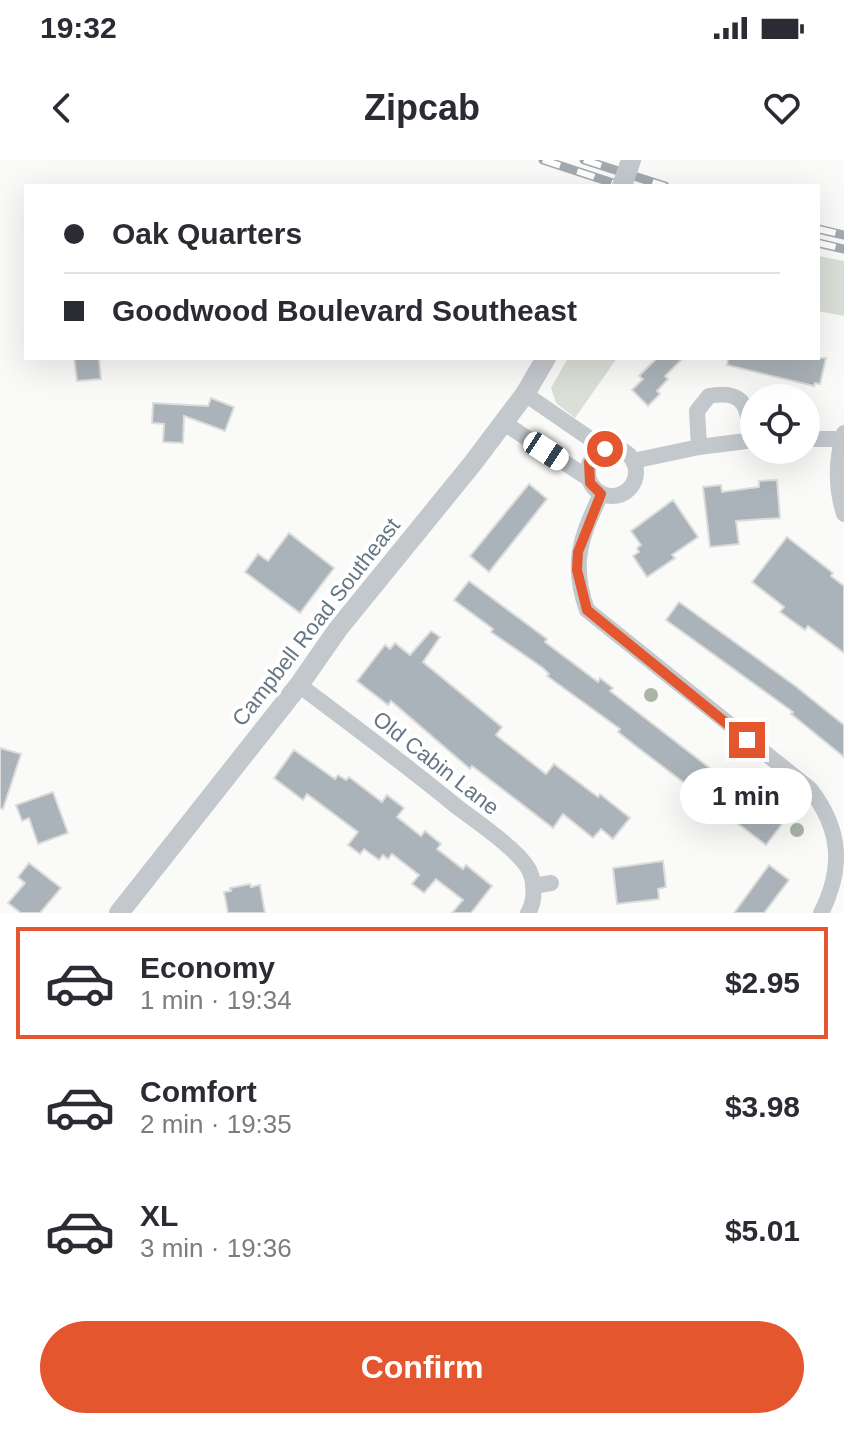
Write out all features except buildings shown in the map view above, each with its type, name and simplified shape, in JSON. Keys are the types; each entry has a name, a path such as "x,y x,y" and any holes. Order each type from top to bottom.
{"street":[{"path":"623,184 631,160"},
{"name":"Campbell Road Southeast","path":"119,913 299,685 338,629 504,423 545,360"},
{"path":"525,394 605,449"},
{"path":"699,447 697,411 709,396 719,394 740,400"},
{"path":"504,423 588,478 601,494 618,496 625,492 635,478 633,461 622,450 605,449 589,462 588,478"},
{"path":"820,438 843,436 838,457 839,497 844,514"},
{"path":"633,461 740,442"},
{"path":"601,494 578,552 577,570 587,610 810,789 828,816 836,849 836,875 821,913"},
{"name":"Old Cabin Lane","path":"299,685 426,780 505,845 528,867 533,886"},
{"path":"528,913 533,905 533,886 551,883"}],"shaded area":[{"path":"820,256 844,261 844,316 820,311"},
{"path":"567,360 616,360 575,418 556,403 551,388"}],"railway":[{"path":"543,160 616,184"},
{"path":"584,160 659,184"},
{"path":"820,229 844,235"},
{"path":"820,243 844,249"}],"route":[{"path":"605,449 589,462 588,478 601,494 578,552 577,570 587,610 747,740"}]}
